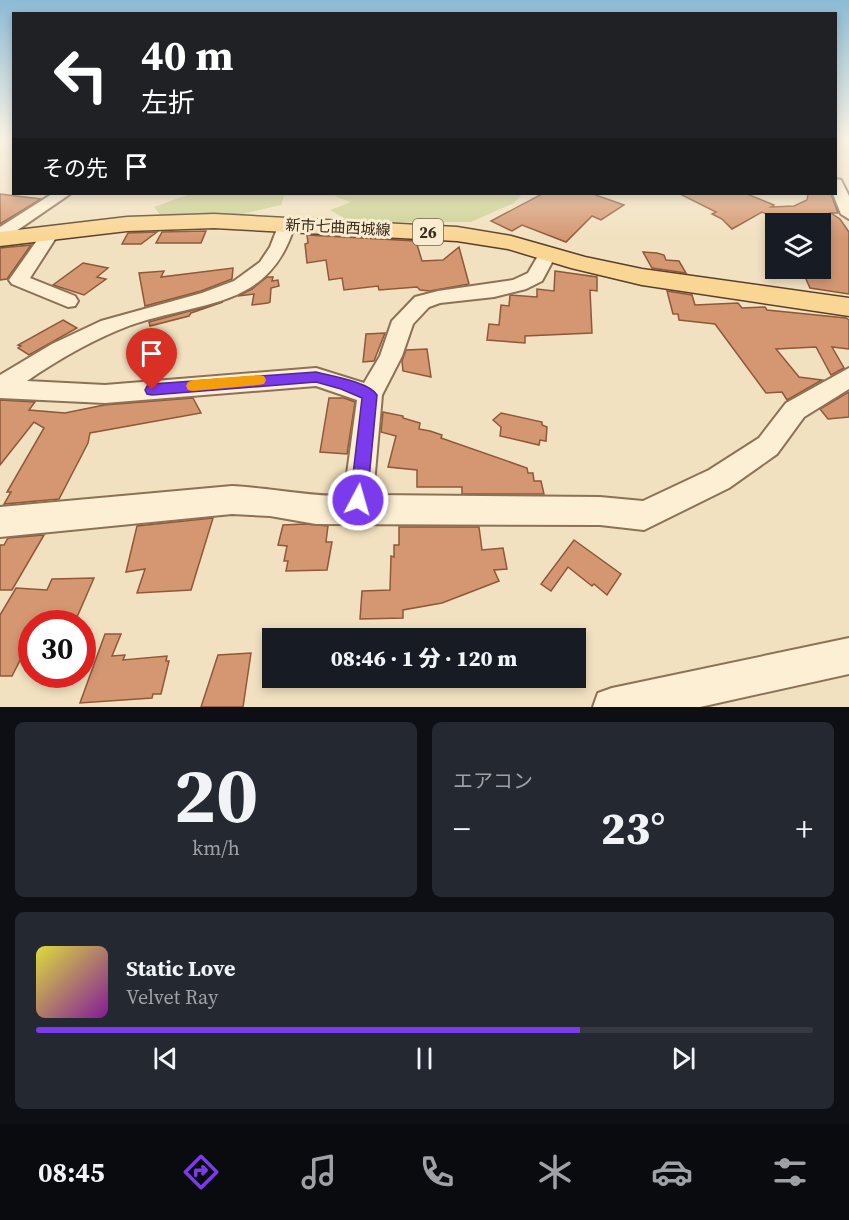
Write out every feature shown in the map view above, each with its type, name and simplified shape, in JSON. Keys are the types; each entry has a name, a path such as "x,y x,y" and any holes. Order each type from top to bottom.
{"main road":[{"name":"新市七曲西城線","path":"0,239 127,224 214,220 457,234 512,243 642,277 849,307"}],"street":[{"path":"837,185 849,214"},
{"path":"0,234 61,195"},
{"path":"0,388 35,363 83,337 125,320 234,288 254,277 267,267 277,254 287,224"},
{"path":"51,233 19,280 68,301"},
{"path":"364,511 358,500 370,395 391,356 403,321 422,302 438,297 494,291 519,285 535,277 548,254"},
{"path":"0,388 105,394 316,377 370,395"},
{"path":"0,522 232,500 270,502 316,510 364,511 426,508 600,511 644,516 719,479 768,447 795,410 849,377"},
{"path":"612,707 849,656"}],"green space":[{"path":"187,195 521,195 514,203 471,222 351,222 330,210 351,202 334,196 284,196 281,205 238,215 162,217 154,207"}],"building":[{"path":"0,194 41,199 0,224"},
{"path":"540,195 596,195 624,205 601,220 592,216 566,242 522,225 512,231 491,221"},
{"path":"682,195 749,195 774,205 771,207 794,206 807,200 808,195 831,195 838,213 762,212 732,229 722,219 712,214 716,212"},
{"path":"831,213 840,219 849,232 849,294 810,288 806,279 831,279"},
{"path":"206,231 201,243 156,243 162,232"},
{"path":"157,232 141,244 122,244 128,233"},
{"path":"307,235 416,241 422,261 443,260 459,247 469,284 430,291 420,290 417,287 379,290 378,286 344,290 342,278 329,280 326,260 307,263 305,244 308,243"},
{"path":"31,245 7,279 0,280 0,248"},
{"path":"643,252 657,253 664,255 666,260 679,261 686,273 652,268"},
{"path":"83,263 108,268 97,277 106,279 84,295 53,285"},
{"path":"233,268 232,279 201,291 145,306 139,273 164,271 161,277"},
{"path":"555,271 597,277 597,291 590,290 592,333 525,336 525,343 487,340 489,324 499,325 501,305 509,306 510,295 537,297 537,289 554,291"},
{"path":"267,277 273,277 272,281 278,280 279,286 271,288 270,302 252,305 254,294 238,296 252,289"},
{"path":"667,291 692,295 695,305 738,303 742,308 765,307 767,310 846,318 849,320 849,349 832,347 844,368 831,375 816,347 776,349 799,377 822,380 787,400 782,392 766,393 715,324 679,320 678,314 673,314"},
{"path":"223,302 191,313 189,316 150,326 149,322"},
{"path":"63,320 77,328 29,355 18,348 21,346 18,345"},
{"path":"385,333 374,361 363,362 366,334"},
{"path":"427,349 431,377 403,371 402,361 406,350"},
{"path":"849,392 849,417 828,419 820,409"},
{"path":"193,398 201,413 90,433 88,443 59,499 4,504 11,492 7,492 44,428 34,422 0,465 0,400 35,402 29,410 65,413 104,405"},
{"path":"329,398 344,398 355,402 347,454 320,452"},
{"path":"383,412 403,416 403,418 420,423 419,429 442,435 441,438 527,468 528,473 533,473 534,481 541,481 544,494 462,494 462,487 417,487 417,470 388,467 396,436 381,432"},
{"path":"501,413 542,422 542,425 547,427 546,441 540,440 539,445 500,436 501,427 493,420"},
{"path":"213,518 191,590 137,593 145,569 126,572 137,526"},
{"path":"283,525 328,526 326,542 332,542 327,570 286,571 288,561 284,561 287,546 278,545"},
{"path":"399,527 479,527 482,550 503,548 507,569 494,570 499,581 442,603 403,610 403,618 360,619 362,591 390,590 391,556 394,557 394,545 399,545"},
{"path":"44,535 12,590 0,590 0,545 4,545 8,538"},
{"path":"574,540 621,574 607,595 568,567 551,591 541,584"},
{"path":"94,578 80,610 18,610 18,664 12,676 0,676 0,615 16,588 47,590 52,579"},
{"path":"105,634 121,634 112,656 125,655 123,660 167,656 166,661 169,661 161,694 153,694 152,698 80,703 85,688 96,688 96,659"},
{"path":"251,653 243,707 201,707 218,655"}],"slow traffic":[{"path":"193,386 258,380"}],"route":[{"path":"152,390 316,377 370,395 358,500"}]}
